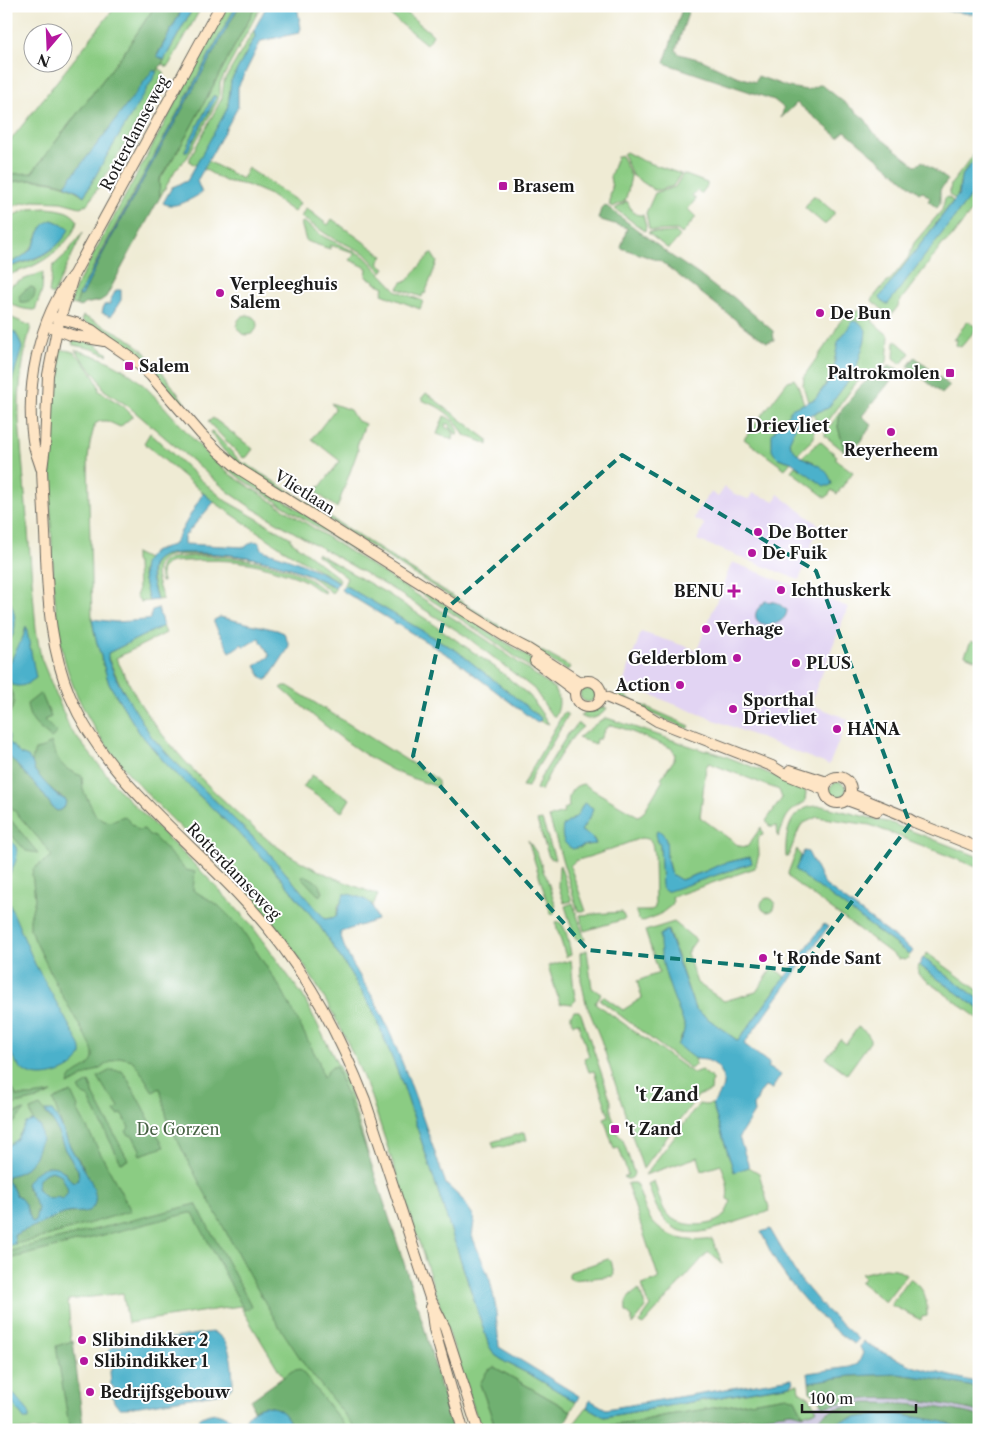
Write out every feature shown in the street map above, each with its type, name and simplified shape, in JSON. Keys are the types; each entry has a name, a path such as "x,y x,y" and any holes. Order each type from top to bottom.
{"main road":[{"name":"Rotterdamseweg","path":"220,6 74,274 57,297 48,375 45,446 42,469 50,619 58,662 72,700 84,724 108,761 259,917 290,956 316,996 341,1042 365,1100 430,1298 445,1328 478,1430"},
{"name":"Rotterdamseweg","path":"42,469 33,437 32,400 34,367 37,353 53,322"},
{"name":"Vlietlaan","path":"53,322 83,325 92,330 133,359 151,376 200,434 240,469 509,639 528,649 578,687"},
{"path":"587,681 593,682 600,688 600,699 590,708 581,706 576,699 578,687 587,681"},
{"path":"600,699 644,713 657,721 772,766 786,769 826,786"},
{"path":"836,777 844,778 850,784 849,797 841,803 834,803 829,799 826,786 836,777"},
{"path":"849,797 900,820 914,822 979,848"},
{"name":"Rotterdamseweg","path":"430,1298 434,1329 463,1430"}],"highlighted area":[{"path":"622,455 816,571 910,824 800,971 588,950 413,756 446,609"}],"shaded area":[{"name":"De Botter","path":"725,487 732,493 748,499 752,493 775,501 778,494 819,525 799,580 697,540 704,525 694,519 697,511 711,492 718,497"},
{"path":"732,562 848,607 810,704 848,719 829,765 623,684 641,632 697,650"},
{"path":"906,1385 979,1407 979,1430 702,1430"}],"green space":[{"path":"116,6 155,6 125,51 31,174 6,174 6,146 64,72 72,72 72,62"},
{"path":"155,6 184,6 157,55 164,60 157,72 152,72 65,185 36,180 6,183 6,174 32,173 125,51"},
{"path":"194,6 202,6 168,67 162,64"},
{"path":"228,6 236,6 101,252 79,295 76,305 71,304 77,285"},
{"path":"239,6 256,6 183,142 159,180 160,197 106,297 100,301 84,304 81,307 76,305 79,295 82,296 103,253"},
{"path":"256,6 261,6 220,83 220,95 217,102 187,158 176,169 160,197 159,181 183,142","holes":["213,96 216,96 216,98 187,152 185,150"]},
{"path":"379,6 398,6 433,35 429,42 426,44"},
{"path":"683,6 694,6 689,10 676,50 679,54 702,60 736,76 755,82 758,76 788,87 807,90 821,84 865,119 874,133 915,165 922,161 948,180 940,190 940,204 937,208 928,201 930,198 922,191 919,193 845,131 838,137 797,103 781,118 784,108 774,100 664,63"},
{"path":"254,30 255,37 231,81 226,111 197,166 190,162 190,158 222,98 224,81"},
{"path":"159,68 165,73 131,134 88,204 80,207 61,202 34,201 6,209 6,183 46,181 66,186 84,196"},
{"path":"979,148 977,156 962,176 955,199 949,195 951,184"},
{"path":"626,152 641,160 681,174 673,186 654,190 632,175 623,154"},
{"path":"621,155 631,176 625,201 613,207 609,205 612,188 610,177 617,157"},
{"path":"208,161 242,179 248,168 300,203 294,212 268,194 247,185 225,181 204,169"},
{"path":"683,174 707,183 701,194 697,190 692,196 696,199 688,209 696,217 682,234 677,230 653,231 649,229 646,213 655,193 675,187"},
{"path":"979,185 979,198 974,205 975,207 950,239 943,244 889,318 872,301 873,298 908,258 914,243 942,210 945,198 948,197 953,201 881,297 885,304 888,303"},
{"path":"813,196 834,212 826,224 805,208"},
{"path":"627,201 634,213 643,215 646,226 645,231 615,209"},
{"path":"605,205 721,292 732,296 773,331 774,340 767,342 750,331 660,261 621,248 627,228 598,219 601,209"},
{"path":"46,208 71,214 77,220 76,227 61,246 41,262 6,277 6,268 35,259 49,252 60,242 68,227 52,220 39,231 34,244 24,256 6,265 6,218 29,209"},
{"path":"306,208 328,225 332,219 383,256 378,263 385,268 382,272 364,253 329,236 301,217"},
{"path":"304,222 324,237 364,256 397,291 423,301 420,309 382,294 384,287 366,277 367,268 350,260 354,255 353,253 330,245 330,249 306,241 301,223"},
{"path":"83,232 53,295 49,293 53,266 66,254"},
{"path":"649,232 676,232 680,236 670,248 667,248"},
{"path":"431,253 437,262 425,294 423,293 422,297 399,289 402,282 407,281"},
{"path":"43,272 42,291 35,310 22,308 10,302 7,294 9,287"},
{"path":"31,287 35,291 34,297 21,302 19,296"},
{"path":"865,308 874,323 889,336 887,362 856,383 823,428 819,427 813,414 828,408 853,321 835,358 834,373 815,399 808,402 803,385 804,376 845,316"},
{"path":"247,315 254,318 257,325 254,332 247,335 240,332 237,325 240,318"},
{"path":"83,316 119,333 138,346 157,366 185,403 177,400 151,367 129,346 106,332 81,321"},
{"name":"De Gorzen","path":"10,317 31,326 22,372 19,420 36,629 41,658 70,729 120,791 204,874 249,922 303,996 346,1081 450,1430 312,1430 312,1425 240,1306 128,1323 123,1293 68,1300 78,1430 6,1430 6,319"},
{"path":"968,321 977,328 961,347 956,345 957,339 953,340"},
{"path":"74,338 94,343 108,354 73,345"},
{"path":"895,340 910,353 901,364 894,358"},
{"path":"58,349 71,351 76,354 93,376 99,391 123,406 133,416 120,427 107,421 100,421 95,424 88,459 92,619 109,684 139,732 166,764 271,866 319,925 346,966 373,1011 403,1085 489,1346 495,1355 505,1362 533,1376 576,1402 571,1411 494,1367 480,1384 493,1420 493,1430 481,1430 371,1097 335,1018 306,969 272,922 234,880 131,776 93,726 83,708 67,668 62,648 54,587 50,470 53,382"},
{"path":"75,350 106,360 134,377 228,473 487,640 555,689 559,704 555,717 550,713 534,689 467,637 394,590 252,508 230,493 128,406 104,390 98,378"},
{"path":"915,357 950,386 942,394 908,366"},
{"path":"889,366 898,369 897,373 862,416 872,425 854,450 850,447 845,452 838,427 840,412 866,381"},
{"path":"794,379 804,404 793,409 778,458 791,462 785,469 744,439 788,381"},
{"path":"426,393 488,440 488,445 464,435 449,415 421,399"},
{"path":"331,403 350,410 356,420 365,424 357,446 358,450 337,508 317,493 319,486 340,461 312,439 335,409"},
{"path":"840,412 838,427 845,452 825,436 825,433"},
{"path":"444,416 453,422 458,430 457,435 450,427 450,424 445,424 446,428 451,429 454,434 453,440 437,434"},
{"path":"809,416 814,431 814,438 798,454 793,450 789,442 798,422"},
{"path":"213,418 253,449 247,457 242,457 208,422"},
{"path":"212,431 242,463 248,465 514,635 570,667 567,671 239,463 224,451 210,432"},
{"path":"150,433 226,501 291,538 290,540 340,579 339,582 283,549 214,502 144,443"},
{"path":"820,441 837,456 835,459 853,472 837,494 832,490 826,498 791,471 795,466 799,469 814,462 802,457"},
{"path":"217,456 381,564 523,653 560,682 557,687 453,614 241,479 215,458"},
{"path":"135,553 147,559 142,572 149,601 141,602 136,596 138,591"},
{"path":"180,553 202,553 242,556 261,560 218,555 176,555 164,558 158,565 156,573 163,599 157,600 152,569 157,559"},
{"path":"317,553 388,594 496,668 530,696 549,724 540,721 540,718 457,651 344,585 347,578"},
{"path":"198,556 238,558 266,563 304,576 326,592 319,591 301,579 259,565 227,561 171,562 162,568 163,582 161,582 159,575 163,562 170,558"},
{"path":"261,560 297,570 336,588 332,593 307,575"},
{"path":"163,626 166,633 116,658 139,702 160,731 206,784 262,835 305,864 378,895 372,907 371,903 339,904 336,917 325,919 266,850 171,758 151,736 125,695 107,656 108,653"},
{"path":"971,641 979,644 979,653 976,660 965,655"},
{"path":"6,682 14,701 6,719"},
{"path":"288,686 432,776 438,781 438,787 392,770 362,753 307,711 281,688"},
{"path":"585,686 591,686 596,691 594,700 585,702 580,697 580,691"},
{"path":"41,693 51,717 44,720 57,733 51,738 35,724 28,710 27,704"},
{"path":"621,693 633,701 690,726 688,729 618,700"},
{"path":"604,707 607,708 595,718 588,719 580,716 585,712"},
{"path":"564,712 568,715 528,787 522,786"},
{"path":"607,718 705,751 707,750 798,785 806,792 805,802 788,815 778,837 777,826 771,827 766,821 782,798 779,790 709,763 706,767 700,817 739,846 747,847 761,827 763,835 758,837 759,855 755,868 672,897 672,905 659,915 641,922 636,911 649,911 655,908 652,843 648,839 641,838 575,861 570,866 586,911 578,911 549,817 564,813 563,809 569,807 571,792 575,787 583,784 638,816 643,813 663,780 661,778 674,760 675,754 671,748 611,725 605,729 600,739 596,739 595,744 578,738 601,720","holes":["591,815 581,831 594,839 596,844 579,848 563,826 577,816","657,837 665,838 671,875 681,880 721,864 750,857 752,863 669,890 661,865 660,845"]},
{"path":"578,723 583,727 565,747 541,791 536,789 541,777 570,731"},
{"path":"51,742 62,764 70,771 82,776 83,790 96,816 109,822 124,816 138,830 144,829 149,835 154,837 186,870 195,872 193,890 219,906 241,928 283,992 319,1062 323,1078 330,1069 336,1066 404,1263 453,1430 357,1430 306,1367 252,1280 168,1122 160,1088 153,1092 132,1060 120,1057 68,1085 75,1074 92,1061 91,1046 57,986 30,930 30,918 35,899 33,869 52,856 6,801 6,753 41,791 53,808 57,811 65,806 66,800 45,783 33,767 32,761 35,750 44,748"},
{"path":"312,775 350,799 342,812 303,787"},
{"path":"838,782 846,790 838,798 830,790"},
{"path":"815,806 822,806 891,823 979,857 979,868 870,825 817,817 802,824 788,857 786,857 786,841 790,825 799,812"},
{"path":"6,814 38,853 26,851 6,829"},
{"path":"542,820 555,859 549,857 537,821"},
{"path":"528,840 538,855 546,876 556,906 554,907 556,909 553,914 551,914"},
{"path":"797,849 801,857 796,870 910,955 906,960 899,959 789,878 788,873"},
{"path":"560,865 572,901 564,903 558,885"},
{"path":"304,875 318,884 322,889 323,893 321,895 318,895 302,878"},
{"path":"765,898 771,898 775,905 771,912 765,912 761,908 761,902"},
{"path":"573,903 585,940 575,938 565,906"},
{"path":"622,912 625,919 584,931 580,915"},
{"path":"555,922 564,927 571,955 566,957"},
{"path":"674,922 696,940 687,953 697,983 724,1001 756,992 773,967 785,977 738,1041 695,1009 668,930 666,975 685,1030 677,1045 696,1059 695,1065 691,1069 600,1000 603,996 623,1010 642,998 637,981 659,973 645,931"},
{"path":"587,950 592,988 601,994 595,1003 693,1073 701,1070 712,1078 711,1091 698,1096 643,1169 601,1040 586,1003 581,980 580,953"},
{"path":"927,953 979,991 979,999 923,958"},
{"path":"571,960 576,1000 572,1004 560,1004 548,966"},
{"path":"919,965 979,1009 979,1019 918,974"},
{"path":"574,1011 579,1011 581,1014 611,1101 611,1112 617,1133 623,1140 634,1173 631,1178 623,1177 628,1175 619,1148 614,1149 604,1118 609,1116 594,1071 589,1072 584,1058 589,1056 578,1023 573,1024 571,1016"},
{"path":"858,1027 865,1031 870,1042 847,1074 826,1058 840,1039 846,1044"},
{"path":"111,1070 122,1071 127,1078 164,1147 140,1155 140,1150 133,1136 129,1135 126,1131 129,1128 122,1114 118,1115 115,1111 119,1107 108,1094 98,1077"},
{"path":"6,1079 17,1096 52,1093 38,1099 6,1106"},
{"path":"89,1082 93,1094 128,1160 121,1163 88,1097 83,1095 79,1088"},
{"path":"71,1092 78,1107 77,1109 131,1211 15,1244 14,1235 59,1215 87,1212 83,1165 73,1152 65,1135 53,1100"},
{"path":"699,1104 712,1104 734,1171 749,1167 759,1173 770,1211 703,1232 693,1233 684,1232 667,1222 656,1206 648,1184 654,1181 663,1207 672,1218 684,1223 699,1225 712,1223 723,1217 731,1201 727,1199 727,1182 721,1165 702,1171 698,1157 645,1175"},
{"path":"40,1106 55,1125 65,1150 78,1170 79,1180 71,1181 64,1171 52,1166 26,1184 38,1208 35,1221 32,1222 24,1203 7,1181 8,1175 17,1173 30,1165 37,1152 40,1127 33,1121 30,1110"},
{"path":"25,1110 6,1132 6,1115"},
{"path":"525,1132 527,1140 494,1148 492,1142"},
{"path":"51,1171 60,1174 67,1186 68,1194 60,1200 48,1199 41,1194 37,1187 41,1177"},
{"path":"636,1183 646,1211 651,1220 663,1232 687,1240 712,1239 723,1264 708,1252 643,1325 639,1323 651,1306 647,1302 641,1285 658,1280 658,1276 627,1184"},
{"path":"196,1204 252,1307 244,1310 193,1213 6,1260 6,1252"},
{"path":"608,1259 611,1260 613,1276 573,1280 569,1278 570,1272"},
{"path":"884,1268 896,1269 906,1275 885,1302 860,1282 864,1279 861,1274"},
{"path":"909,1279 920,1287 925,1295 927,1316 922,1317 921,1320 891,1305"},
{"path":"639,1289 646,1308 632,1325 632,1317 626,1312 626,1304 628,1298"},
{"path":"73,1341 83,1425 69,1426 56,1346"},
{"path":"494,1367 571,1411 562,1430 493,1430 493,1420 480,1384 487,1371"},
{"path":"300,1369 348,1430 291,1430 287,1417 278,1409 259,1407 253,1410 251,1400 292,1371"},
{"path":"898,1374 979,1388 979,1412 931,1402 883,1398 851,1401 824,1407 819,1399 810,1392 809,1382 850,1376"},
{"path":"798,1384 799,1391 810,1398 817,1410 803,1415 795,1402 789,1398 781,1397 662,1416 633,1423 604,1426 598,1430 569,1430 587,1407 604,1417"},
{"path":"787,1396 795,1399 803,1415 791,1412 655,1430 598,1430 604,1426 633,1423 662,1416"},
{"path":"866,1403 923,1406 979,1416 979,1430 967,1430 940,1421 895,1414 844,1420 834,1426 833,1430 818,1430 816,1420 827,1413 846,1406"},
{"path":"135,1419 142,1430 114,1430 117,1422"},
{"path":"782,1421 794,1423 802,1430 713,1430"}],"water":[{"path":"184,6 194,6 164,60 157,56"},
{"path":"236,6 239,6 103,253 82,296 80,296 79,295"},
{"path":"274,6 297,6 301,28 299,33 261,41 238,87 238,107 197,181 202,193 178,204 168,205 163,203 172,187 187,181 226,111 231,81 255,37 254,30 265,9"},
{"path":"911,6 953,6 979,9 979,15"},
{"path":"152,71 157,72 84,196 65,185 109,129"},
{"path":"213,96 216,98 187,152 185,152 185,150"},
{"path":"979,154 979,185 888,304 885,304 880,297 959,194 961,177"},
{"path":"52,220 69,229 58,245 33,259 6,268 6,265 22,257 31,249 41,228"},
{"path":"116,290 121,290 121,300 111,316 102,313 104,305 110,304"},
{"path":"853,321 859,322 866,330 865,340 855,372 828,408 802,418 797,424 789,442 798,454 825,471 832,484 824,486 791,462 778,458 774,454 772,450 772,434 793,408 815,399 823,389 834,373 838,342"},
{"path":"6,331 15,332 22,348 12,380 6,372"},
{"path":"203,493 214,502 184,537 184,544 245,547 256,541 260,543 265,551 303,564 339,582 335,587 300,571 247,557 210,553 176,553 161,556 154,562 151,576 157,600 149,601 143,572 147,558 161,548 173,545"},
{"path":"344,585 457,651 541,718 540,721 536,722 451,657 341,590"},
{"path":"6,593 14,613 15,626 14,633 6,645"},
{"path":"765,601 777,603 787,610 785,617 781,621 768,625 758,621 756,616 757,610"},
{"path":"158,608 163,626 108,653 108,660 119,684 151,736 171,758 266,850 325,919 336,917 344,894 350,894 371,904 377,920 341,932 342,939 349,957 376,1003 396,1047 446,1184 462,1199 473,1215 472,1236 490,1280 495,1303 499,1347 579,1396 576,1402 533,1376 505,1362 495,1355 489,1346 403,1085 373,1011 346,966 319,925 271,866 166,764 139,732 109,684 92,619 116,622 146,620 150,619 152,610"},
{"path":"220,617 284,633 289,645 288,649 269,678 266,680 262,678 255,666 270,656 259,638 244,647 242,644 230,652 214,623 214,620"},
{"path":"26,626 36,678 25,685 16,686 12,685 7,674 7,668 23,637"},
{"path":"6,731 9,736 9,742 20,754 28,757 35,771 46,784 58,796 66,800 65,806 61,810 57,811 53,808 41,791 6,753"},
{"path":"584,803 593,808 581,831 592,837 596,844 573,849 564,840 562,834 563,826 577,816"},
{"path":"657,830 665,838 671,874 681,880 721,864 750,857 752,863 665,891 662,888 660,845 656,833"},
{"path":"6,838 16,847 17,852 15,864 6,881"},
{"path":"804,851 808,852 825,885 913,951 910,955 795,870"},
{"path":"6,896 35,964 80,1045 81,1054 76,1062 71,1067 56,1074 41,1076 27,1073 17,1063 6,1040"},
{"path":"824,924 828,927 744,1044 770,1064 768,1067 781,1075 772,1089 765,1087 753,1105 754,1113 739,1137 749,1167 734,1172 712,1104 720,1093 723,1081 722,1075 715,1065 707,1060 694,1058 677,1045 683,1035 684,1024 664,969 660,935 667,930 695,1009 738,1041"},
{"path":"923,958 979,999 979,1009 919,965"},
{"path":"45,1111 52,1111 93,1186 95,1201 93,1207 85,1212 71,1212 59,1215 14,1235 15,1244 6,1246 8,1234 6,1234 6,1147 17,1139 26,1123 33,1121 40,1126 42,1140 30,1164 18,1173 8,1176 7,1181 24,1203 32,1222 35,1221 38,1208 26,1184 32,1175 42,1168 53,1166 63,1171 69,1179 75,1182 79,1180 78,1170 65,1150 55,1125","holes":["51,1171 60,1174 66,1184 67,1193 62,1199 45,1197 37,1188 39,1179"]},
{"path":"770,1229 798,1277 825,1309 858,1339 854,1344 824,1320 786,1277 774,1259 761,1232"},
{"path":"212,1332 224,1340 230,1353 233,1383 229,1390 222,1393 127,1408 120,1408 113,1400 115,1389 111,1385 110,1371 114,1368 109,1364 108,1352 113,1347"},
{"path":"863,1341 871,1347 915,1367 979,1383 979,1388 898,1374 850,1376 809,1382 808,1373 850,1367 858,1364 863,1353 860,1347"},
{"path":"792,1378 794,1382 790,1385 604,1417 587,1407 590,1400 606,1409"},
{"path":"6,1385 29,1412 29,1419 24,1419 6,1394"},
{"path":"264,1406 269,1406 283,1412 291,1430 243,1430 249,1414"},
{"path":"216,1413 229,1418 238,1430 192,1430 201,1418"},
{"path":"895,1414 940,1421 967,1430 833,1430 835,1424 847,1419"},
{"path":"163,1421 173,1424 181,1430 143,1430 152,1423"}],"place":[{"name":"Brasem","path":"503,186"},
{"name":"Verpleeghuis Salem","path":"220,293"},
{"name":"De Bun","path":"820,313"},
{"name":"Salem","path":"129,366"},
{"name":"Paltrokmolen","path":"950,373"},
{"name":"Reyerheem","path":"891,432"},
{"name":"De Botter","path":"758,532"},
{"name":"De Fuik","path":"752,553"},
{"name":"Ichthuskerk","path":"781,590"},
{"name":"BENU","path":"734,591"},
{"name":"Verhage","path":"706,629"},
{"name":"Gelderblom","path":"737,658"},
{"name":"PLUS","path":"796,663"},
{"name":"Action","path":"680,685"},
{"name":"Sporthal Drievliet","path":"733,709"},
{"name":"HANA","path":"837,729"},
{"name":"'t Ronde Sant","path":"763,958"},
{"name":"'t Zand","path":"615,1129"},
{"name":"Slibindikker 2","path":"82,1340"},
{"name":"Slibindikker 1","path":"84,1361"},
{"name":"Bedrijfsgebouw","path":"90,1392"}],"district":[{"name":"Drievliet","path":"788,426"},
{"name":"'t Zand","path":"667,1095"}]}
